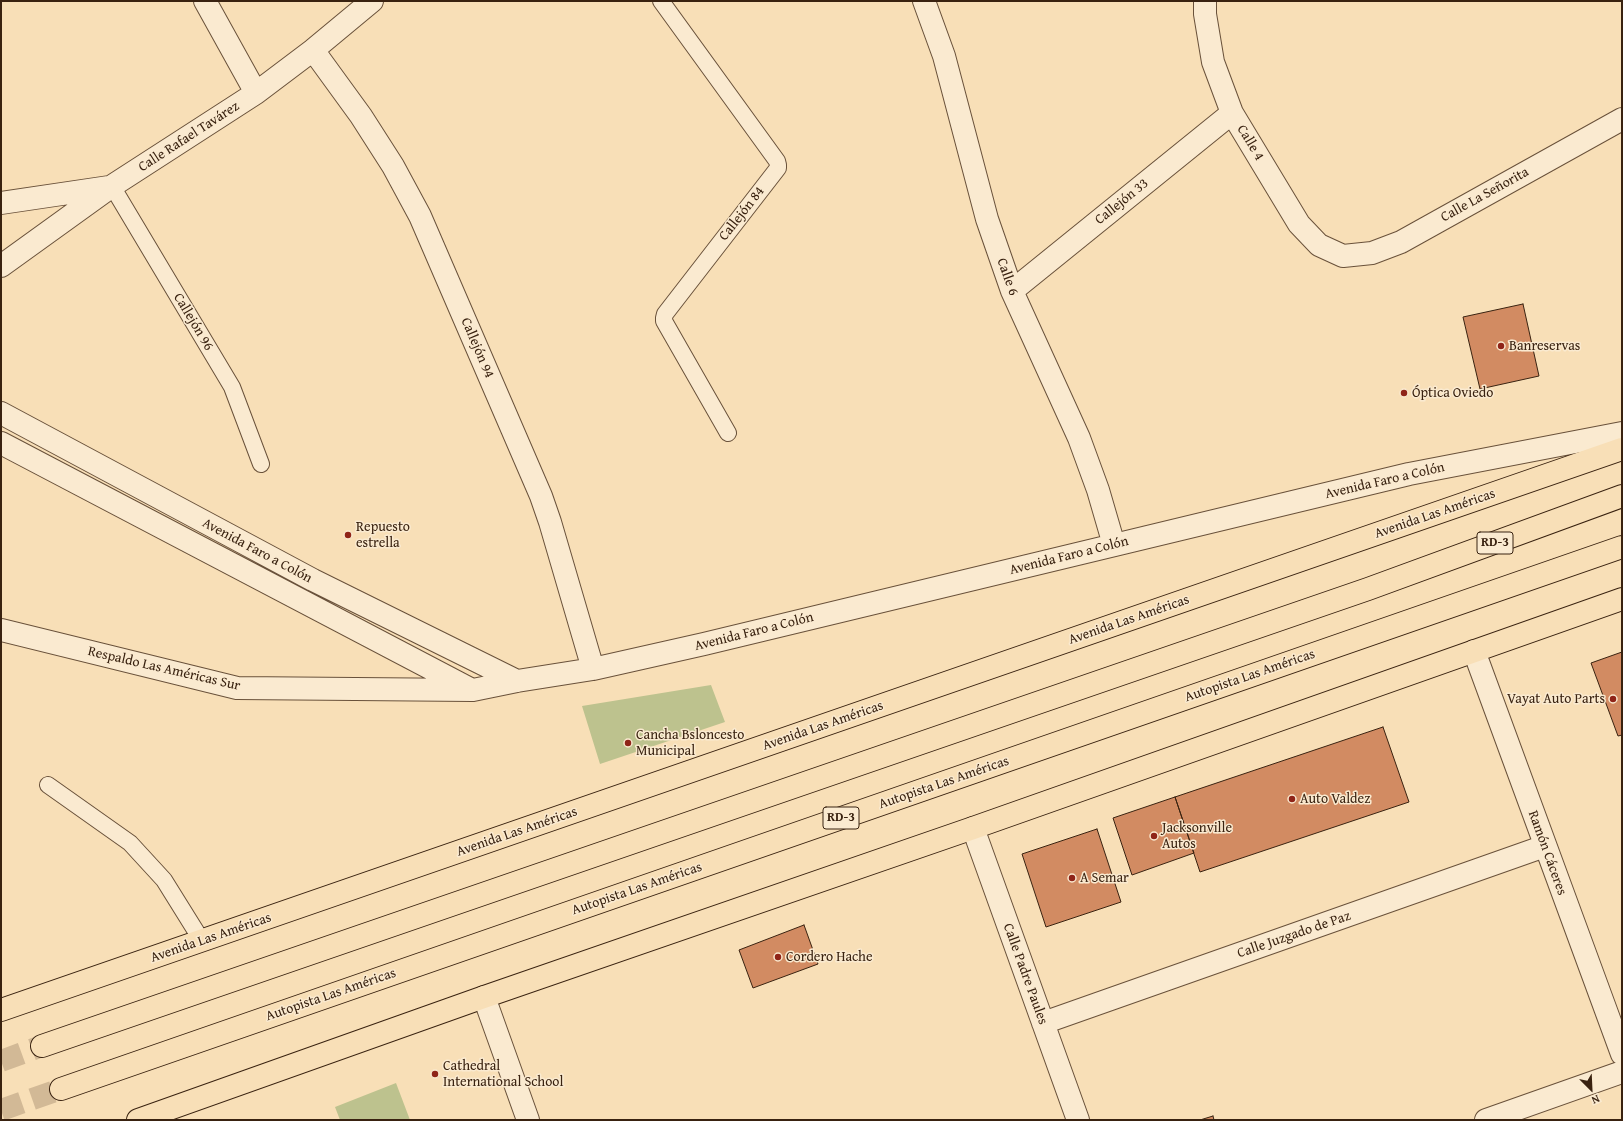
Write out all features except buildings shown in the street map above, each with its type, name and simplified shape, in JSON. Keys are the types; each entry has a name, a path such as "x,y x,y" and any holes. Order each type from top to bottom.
{"main road":[{"name":"Avenida Las Américas","path":"1,1010 1622,449"},
{"name":"RD-3","path":"42,1046 1368,589 1622,496"},
{"name":"RD-3","path":"1368,589 1622,509"},
{"name":"Autopista Las Américas","path":"61,1089 1622,547"},
{"path":"138,1120 484,997 973,828 1622,599"}],"street":[{"path":"205,1 256,93"},
{"name":"Calle Rafael Tavárez","path":"1,266 112,186 256,93 313,50 372,1"},
{"name":"Calle 6","path":"924,1 944,56 987,219 1012,291 1079,438 1098,490 1114,545"},
{"name":"Calle 4","path":"1205,1 1205,14 1213,62 1232,113 1298,224 1319,245 1343,256"},
{"name":"Callejón 94","path":"313,50 369,129 393,166 420,216 541,496 593,669"},
{"name":"Callejón 33","path":"1012,291 1232,113"},
{"name":"Calle La Señorita","path":"1343,256 1372,253 1401,242 1622,119"},
{"path":"1,203 112,186"},
{"name":"Avenida Faro a Colón","path":"1,413 313,580 517,681"},
{"name":"Avenida Faro a Colón","path":"1,443 473,690 517,681 593,669 719,640 1409,474 1622,433"},
{"name":"Respaldo Las Américas Sur","path":"1,630 237,688 473,690"},
{"name":"Ramón Cáceres","path":"1474,651 1622,1054"},
{"name":"Calle Padre Paules","path":"973,828 1078,1120"},
{"name":"Calle Juzgado de Paz","path":"1043,1023 1545,846"},
{"path":"484,997 528,1120"},
{"path":"1486,1120 1622,1072"}],"lane":[{"name":"Callejón 84","path":"661,1 777,161 778,165 778,168 665,314 664,318 664,322 728,433"},
{"name":"Callejón 96","path":"112,186 232,388 261,464"},
{"path":"48,785 130,843 164,880 202,941"}],"green space":[{"name":"Cancha Bsloncesto Municipal","path":"711,685 725,722 600,764 582,706"},
{"path":"396,1083 410,1120 340,1120 335,1107"}],"tunnel":[{"path":"1,1061 42,1046"},
{"path":"1,1110 61,1089"}],"place":[{"name":"Banreservas","path":"1501,346"},
{"name":"Óptica Oviedo","path":"1404,393"},
{"name":"Repuesto estrella","path":"348,535"},
{"name":"Vayat Auto Parts","path":"1613,699"},
{"name":"Cancha Bsloncesto Municipal","path":"628,743"},
{"name":"Auto Valdez","path":"1292,799"},
{"name":"Jacksonville Autos","path":"1154,836"},
{"name":"A Semar","path":"1072,878"},
{"name":"Cordero Hache","path":"778,957"},
{"name":"Cathedral International School","path":"435,1074"}]}
